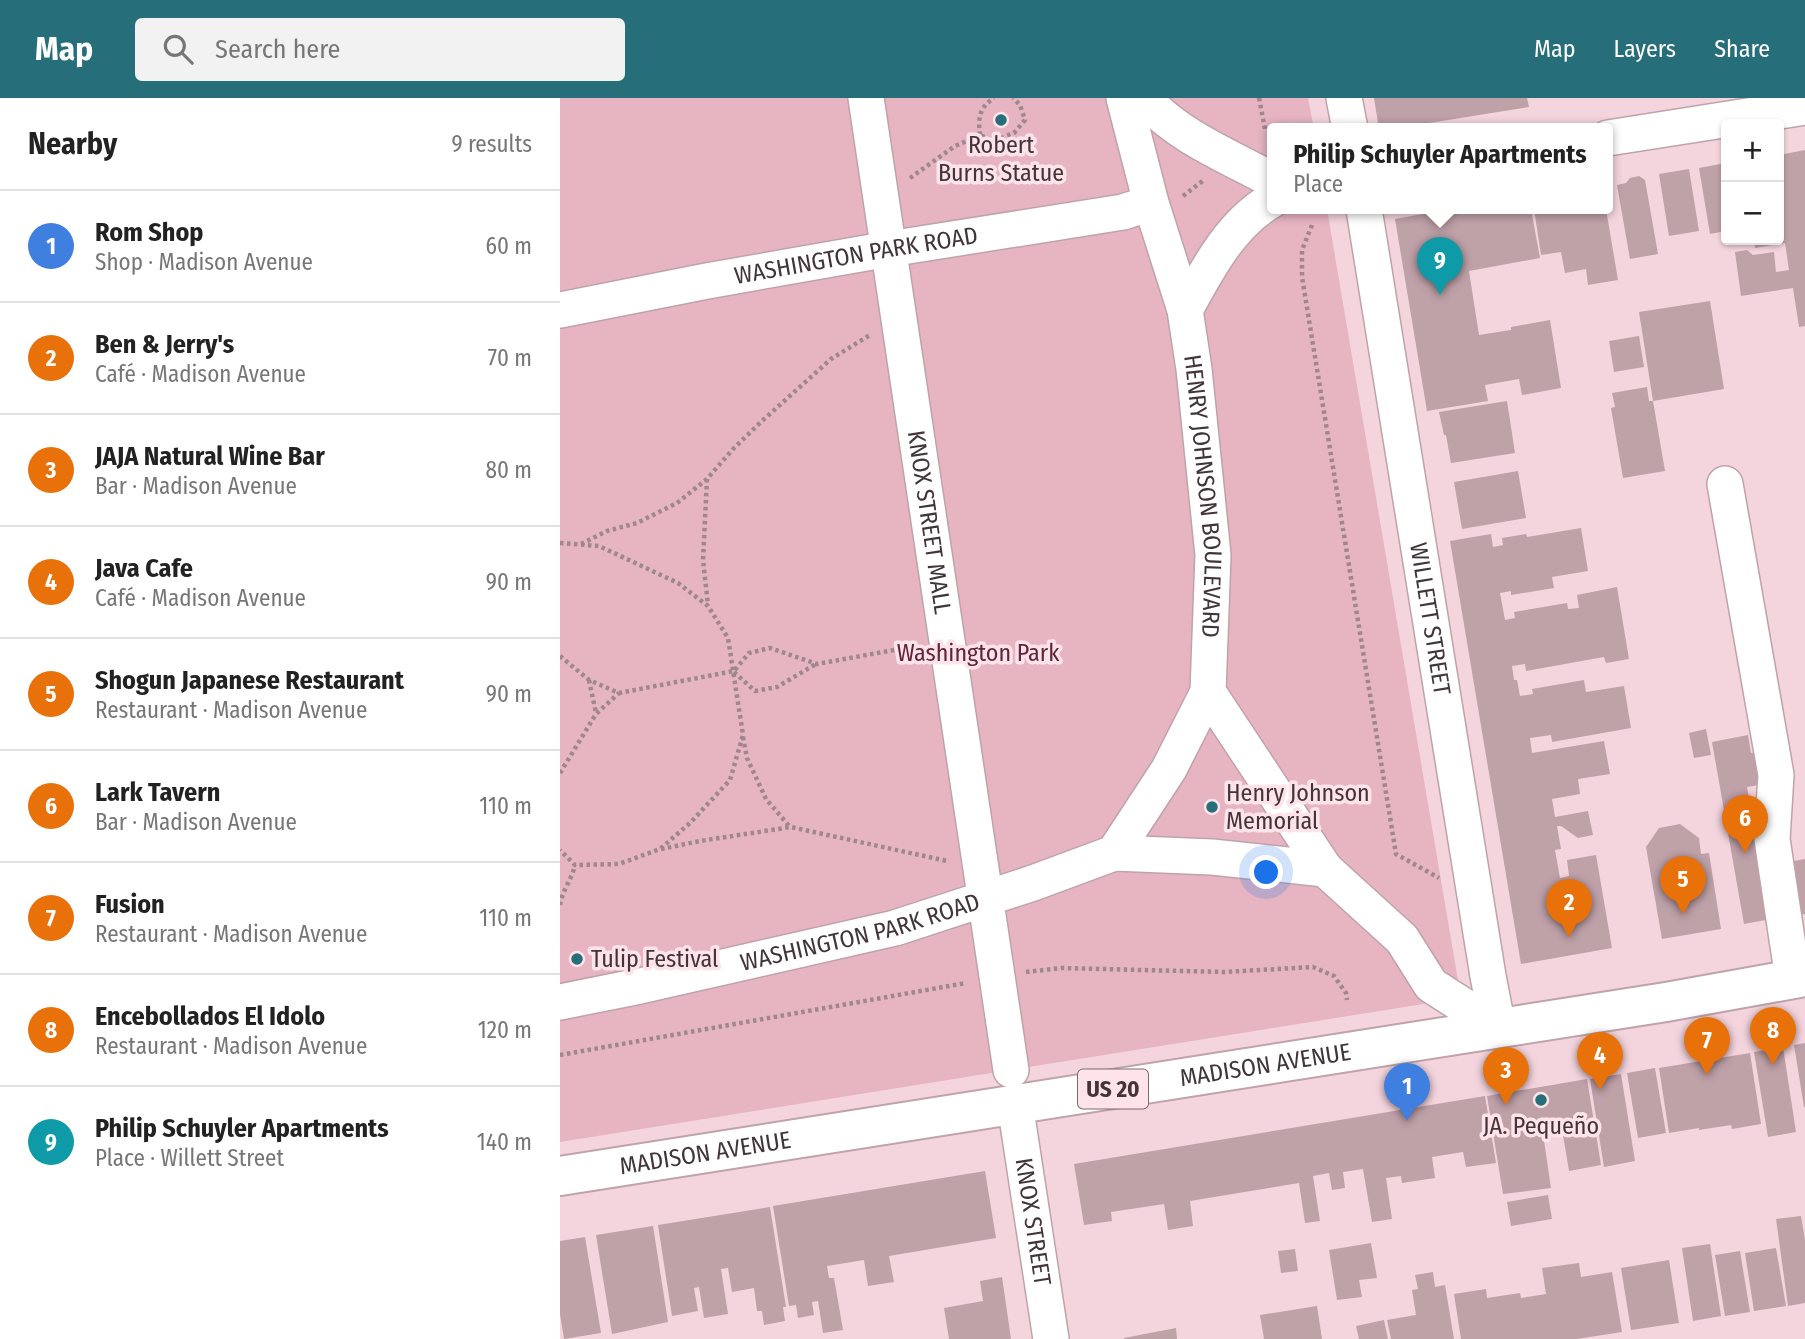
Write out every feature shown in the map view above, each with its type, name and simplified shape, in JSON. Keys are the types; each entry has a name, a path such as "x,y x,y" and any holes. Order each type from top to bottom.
{"main road":[{"name":"MADISON AVENUE","path":"560,1176 1013,1087 1498,1028 1799,978"}],"street":[{"name":"KNOX STREET MALL","path":"866,98 1013,1087"},
{"name":"HENRY JOHNSON BOULEVARD","path":"1124,98 1165,202 1194,369 1213,555 1208,692"},
{"path":"1144,98 1191,137 1267,177"},
{"path":"1344,98 1349,123"},
{"path":"1613,137 1805,107"},
{"name":"WASHINGTON PARK ROAD","path":"560,310 707,281 1123,212 1165,202"},
{"path":"1185,310 1202,278 1227,241 1267,203"},
{"name":"WILLETT STREET","path":"1365,214 1498,1028"},
{"path":"1725,484 1776,775 1772,839 1799,978"},
{"path":"1114,853 1169,769 1208,692 1325,869 1402,939 1431,985 1498,1028"},
{"name":"WASHINGTON PARK ROAD","path":"560,1002 895,928 984,883 1034,883 1114,853 1212,857 1325,869"},
{"name":"KNOX STREET","path":"1013,1087 1051,1339"}],"path":[{"path":"980,135 979,120 985,104 994,98"},
{"path":"881,199 955,146 980,135 994,141 1014,133 1026,120 1020,105 1013,98"},
{"path":"1259,98 1267,130"},
{"path":"1165,202 1207,177"},
{"path":"1312,225 1302,250 1302,276 1396,854 1475,894"},
{"path":"578,545 607,531 637,523 677,503 707,479 733,449 831,359 867,336 900,323"},
{"path":"707,479 703,560 708,606"},
{"path":"560,543 599,547 678,583 708,606 728,638 747,758 766,799 791,827"},
{"path":"734,671 755,691 777,687 817,664 948,640"},
{"path":"560,773 596,714 619,693 734,671 749,653 770,648 817,664"},
{"path":"560,656 589,680 619,693"},
{"path":"589,680 596,714"},
{"path":"660,849 690,823 730,780 743,735"},
{"path":"560,850 575,865 620,863 660,849 791,827 984,883"},
{"path":"560,905 575,865"},
{"path":"560,1055 998,976 1061,968 1224,972 1313,967 1334,976 1346,993 1347,1000"}],"green space":[{"name":"Washington Park","path":"560,98 1308,98 1313,123 1267,123 1267,214 1328,214 1461,998 560,1142"}],"building":[{"path":"1374,98 1527,98 1529,107 1429,123 1378,123"},
{"path":"1805,150 1805,326 1799,327 1793,288 1741,296 1735,252 1747,250 1753,255 1774,252 1776,272 1789,270 1784,243 1784,154"},
{"path":"1721,164 1721,232 1710,234 1699,168"},
{"path":"1689,169 1699,231 1669,236 1659,174"},
{"path":"1639,176 1645,180 1658,254 1630,259 1617,185"},
{"path":"1422,214 1532,214 1540,258 1469,271 1479,335 1550,320 1561,388 1522,395 1519,379 1485,385 1488,401 1427,411 1395,219"},
{"path":"1535,214 1607,214 1618,280 1588,285 1586,269 1565,273 1561,252 1541,255"},
{"path":"1710,301 1724,389 1653,401 1639,312"},
{"path":"1639,336 1644,367 1614,372 1609,341"},
{"path":"1647,387 1649,401 1653,401 1665,471 1623,478 1611,408 1615,407 1612,393"},
{"path":"1507,401 1515,453 1451,463 1439,412"},
{"path":"1518,471 1526,518 1462,529 1454,482"},
{"path":"1581,528 1588,571 1552,577 1554,588 1511,595 1511,591 1500,593 1505,620 1515,618 1514,612 1567,603 1568,609 1579,608 1577,595 1617,587 1629,659 1606,663 1604,657 1526,671 1525,664 1512,666 1520,696 1533,694 1532,689 1584,680 1586,692 1624,686 1631,728 1552,742 1551,735 1530,738 1532,753 1604,741 1610,774 1578,779 1580,794 1552,799 1555,817 1588,811 1593,835 1578,838 1557,826 1561,849 1555,850 1560,878 1569,876 1567,860 1596,855 1612,948 1521,964 1450,541 1491,534 1493,547 1503,545 1502,538 1526,534 1527,537"},
{"path":"1706,729 1711,755 1694,758 1689,733"},
{"path":"1748,735 1751,753 1758,752 1769,783 1747,787 1771,919 1744,924 1712,742"},
{"path":"1680,824 1699,838 1701,854 1709,853 1721,929 1662,939 1646,847 1659,828"},
{"path":"1805,859 1805,914 1792,916 1783,863"},
{"path":"1805,1043 1805,1107 1804,1107 1794,1045"},
{"path":"1783,1047 1796,1132 1768,1137 1754,1052"},
{"path":"1750,1053 1761,1124 1732,1129 1731,1125 1669,1133 1659,1068"},
{"path":"1655,1068 1666,1133 1638,1138 1627,1073"},
{"path":"1621,1074 1635,1161 1604,1167 1590,1079"},
{"path":"1587,1079 1601,1165 1569,1171 1561,1123 1542,1127 1551,1188 1503,1194 1487,1096"},
{"path":"1485,1096 1496,1163 1466,1167 1463,1152 1432,1157 1435,1178 1402,1183 1401,1176 1386,1178 1392,1219 1372,1222 1363,1169 1343,1172 1345,1188 1332,1190 1329,1173 1313,1176 1320,1221 1305,1223 1299,1183 1190,1201 1193,1226 1168,1230 1164,1204 1111,1212 1112,1221 1084,1225 1074,1164"},
{"path":"985,1171 996,1238 889,1256 894,1282 868,1286 864,1260 827,1266 829,1278 834,1278 843,1330 823,1333 818,1301 812,1302 814,1315 798,1318 796,1305 789,1306 773,1206"},
{"path":"1548,1195 1552,1219 1511,1226 1507,1202"},
{"path":"770,1207 786,1307 783,1307 785,1321 764,1325 762,1311 757,1311 754,1288 732,1292 728,1268 721,1269 728,1314 704,1318 699,1287 694,1288 698,1311 672,1316 658,1225"},
{"path":"1801,1216 1805,1240 1805,1303 1788,1306 1776,1219"},
{"path":"653,1226 668,1322 612,1334 596,1235"},
{"path":"585,1237 601,1333 564,1339 560,1314 560,1241"},
{"path":"1371,1243 1377,1278 1359,1280 1362,1297 1337,1300 1329,1250"},
{"path":"1710,1244 1721,1316 1693,1321 1682,1248"},
{"path":"1776,1248 1786,1306 1754,1311 1745,1253"},
{"path":"1295,1249 1298,1271 1281,1273 1278,1251"},
{"path":"1740,1251 1750,1312 1725,1316 1715,1255"},
{"path":"1669,1260 1679,1323 1631,1330 1621,1268"},
{"path":"1579,1263 1581,1277 1612,1272 1622,1332 1577,1339 1461,1339 1454,1294 1486,1289 1487,1298 1520,1293 1521,1298 1546,1294 1542,1268"},
{"path":"1433,1272 1435,1287 1445,1285 1454,1339 1391,1339 1387,1320 1416,1315 1412,1290 1418,1289 1415,1275"},
{"path":"1002,1277 1011,1339 949,1339 944,1308 983,1301 980,1281"},
{"path":"1317,1306 1322,1339 1264,1339 1260,1315"},
{"path":"1384,1320 1388,1339 1359,1339 1356,1326"},
{"path":"1176,1328 1177,1339 1124,1339 1124,1338"}],"place":[{"name":"Robert Burns Statue","path":"1001,120"},
{"name":"Philip Schuyler Apartments","path":"1440,295"},
{"name":"Henry Johnson Memorial","path":"1212,807"},
{"name":"Lark Tavern","path":"1745,853"},
{"name":"Shogun Japanese Restaurant","path":"1683,914"},
{"name":"Ben & Jerry's","path":"1569,937"},
{"name":"Tulip Festival","path":"577,959"},
{"name":"Encebollados El Idolo","path":"1773,1065"},
{"name":"Fusion","path":"1707,1075"},
{"name":"Java Cafe","path":"1600,1090"},
{"name":"JA. Pequeño","path":"1541,1100"},
{"name":"JAJA Natural Wine Bar","path":"1506,1105"},
{"name":"Rom Shop","path":"1407,1121"}]}
